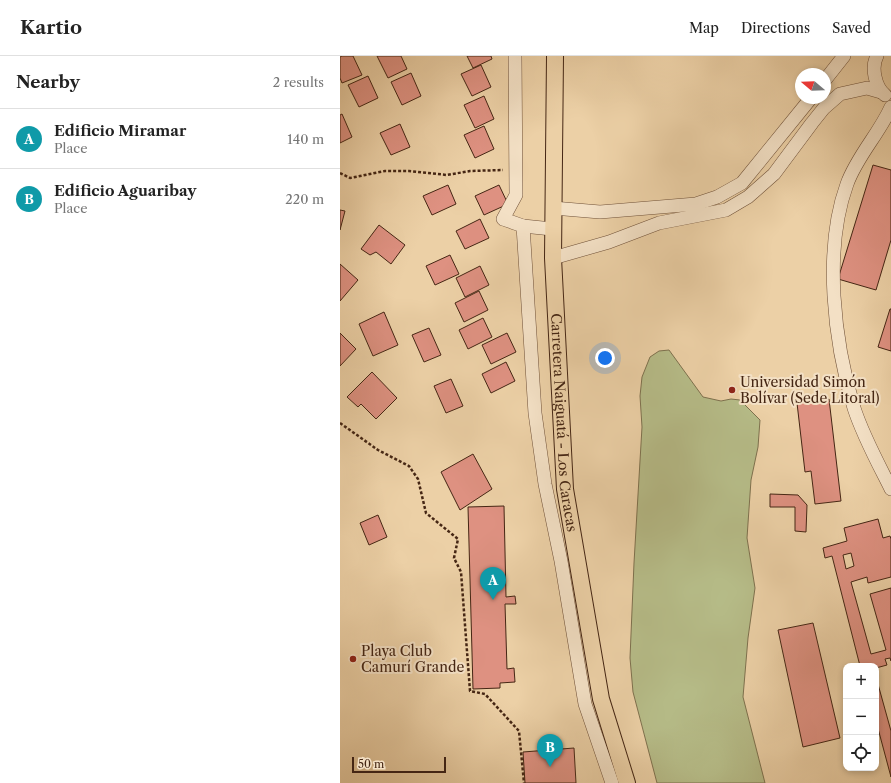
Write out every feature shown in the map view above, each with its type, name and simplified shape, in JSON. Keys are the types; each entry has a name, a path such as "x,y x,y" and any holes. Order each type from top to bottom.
{"main road":[{"name":"Carretera Naiguatá - Los Caracas","path":"555,56 552,229 566,489 601,699 627,783"}],"lane":[{"path":"515,56 516,195 503,219 523,226 552,229"},
{"path":"831,72 844,56"},
{"path":"878,56 874,76 886,96"},
{"path":"553,258 609,242 659,223 726,210 748,197 774,174 824,108 840,94 867,88 886,96"},
{"path":"552,208 600,212 696,204 717,197 742,183 806,104"},
{"path":"891,107 886,118 867,146 847,183 842,202 835,250 833,291 839,349 854,410 891,489"},
{"path":"523,226 535,413 545,484 561,561 585,704 612,783"}],"path":[{"path":"340,173 350,178 385,171 409,171 447,175 470,171 516,169"},
{"path":"340,423 378,450 408,466 418,479 426,513 458,539 454,558 461,572 470,692 485,694 520,731 524,783"}],"green space":[{"path":"669,350 703,397 721,401 731,399 740,400 760,420 758,447 751,480 747,538 755,588 748,638 743,697 765,783 657,783 633,692 630,658 642,427 640,396 642,377 650,357 659,351"}],"building":[{"path":"353,56 362,75 342,83 340,78 340,57"},
{"path":"377,56 401,56 407,69 388,78"},
{"path":"467,56 491,56 492,59 473,68"},
{"path":"481,65 491,87 472,96 461,74"},
{"path":"411,73 421,96 402,105 391,82"},
{"path":"368,76 378,98 359,107 348,85"},
{"path":"484,96 494,119 475,128 464,105"},
{"path":"342,114 352,137 340,143 340,115"},
{"path":"400,124 410,147 391,155 380,133"},
{"path":"484,126 494,149 475,158 464,135"},
{"path":"873,165 891,170 891,240 876,290 838,279"},
{"path":"448,185 456,204 432,215 423,196"},
{"path":"499,185 508,204 484,215 475,196"},
{"path":"340,210 345,211 340,230"},
{"path":"480,219 489,238 465,249 456,231"},
{"path":"379,225 405,245 391,264 376,252 370,255 361,249"},
{"path":"450,255 459,274 435,285 426,266"},
{"path":"340,264 358,280 340,301"},
{"path":"480,266 489,285 465,297 456,278"},
{"path":"479,291 488,310 464,322 455,303"},
{"path":"891,309 891,351 878,347"},
{"path":"384,312 398,345 373,356 359,324"},
{"path":"483,318 492,337 468,349 459,330"},
{"path":"429,328 441,355 424,362 412,335"},
{"path":"340,333 356,349 340,366"},
{"path":"507,333 516,352 491,364 482,345"},
{"path":"506,362 515,381 491,393 482,374"},
{"path":"372,372 397,398 376,419 361,404 358,407 347,397"},
{"path":"451,379 463,406 446,413 434,386"},
{"path":"829,399 841,501 815,504 811,471 805,472 797,403"},
{"path":"473,454 492,489 460,510 441,472"},
{"path":"770,494 798,495 807,505 806,532 795,531 795,507 770,507"},
{"path":"504,506 506,597 515,596 516,604 505,604 507,669 514,668 515,682 500,683 500,688 473,689 468,507"},
{"path":"378,515 387,537 369,545 360,523"},
{"path":"878,519 883,538 890,536 891,539 891,577 868,583 867,577 851,582 871,654 886,650 870,594 891,588 891,661 890,658 885,659 887,665 879,667 879,663 859,663 832,556 825,558 823,548 847,541 844,528","holes":["851,553 854,566 846,569 843,555"]},
{"path":"813,623 840,738 803,747 778,630"},
{"path":"879,688 891,731 891,777 879,732"},
{"path":"574,748 576,783 525,783 523,752"}],"place":[{"name":"Universidad Simón Bolívar (Sede Litoral)","path":"732,390"},
{"name":"Edificio Miramar","path":"493,600"},
{"name":"Playa Club Camurí Grande","path":"353,659"},
{"name":"Edificio Aguaribay","path":"550,767"}]}
